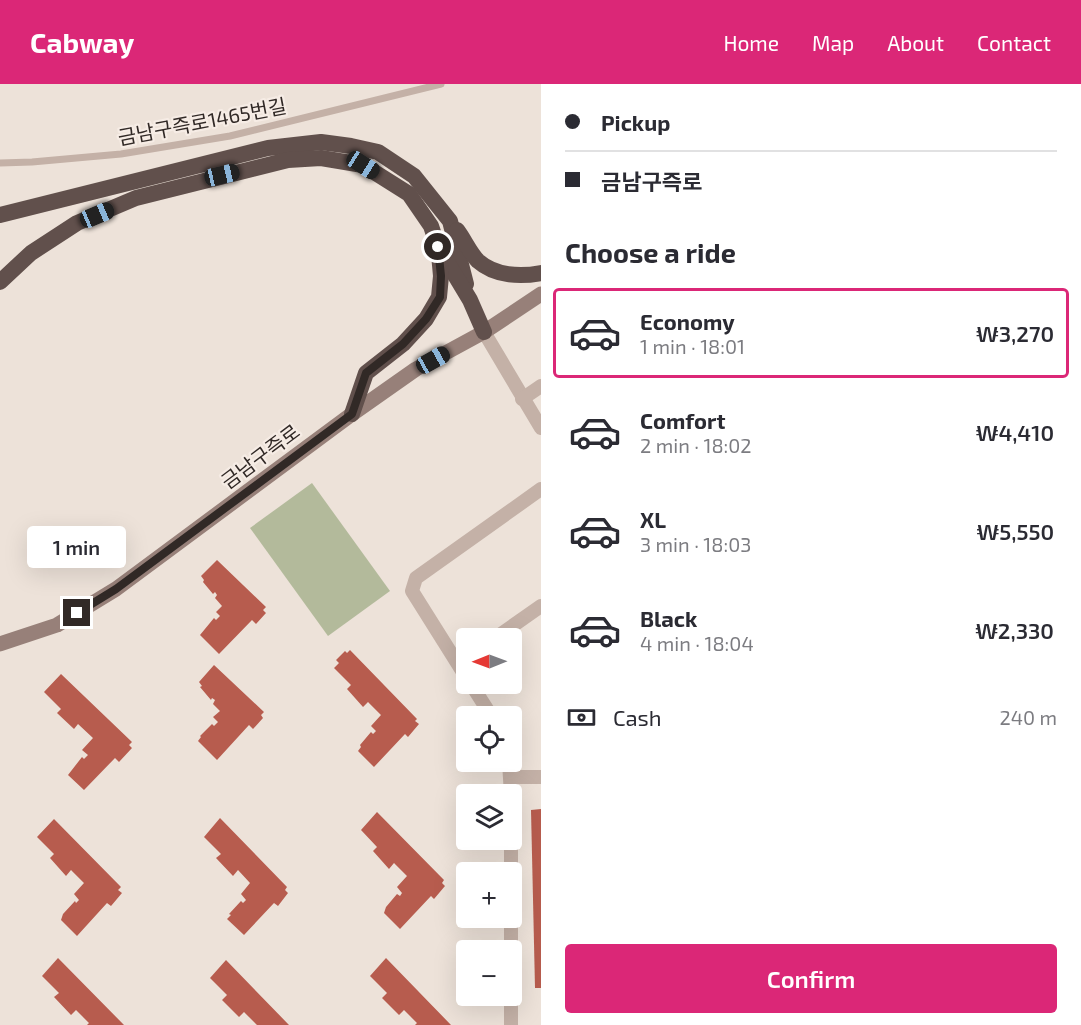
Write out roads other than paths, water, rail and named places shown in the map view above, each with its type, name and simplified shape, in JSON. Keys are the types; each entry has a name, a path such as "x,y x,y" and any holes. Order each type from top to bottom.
{"highway":[{"path":"0,215 268,148 321,142 378,152 414,176 478,261 497,272 529,275 541,273"},
{"path":"0,282 31,253 77,224 136,198 277,163 321,158 363,165 409,194 431,226 438,247 441,276 440,297 426,319 411,336 366,373 352,414"},
{"path":"450,221 470,300"},
{"path":"438,247 470,300 484,332"}],"main road":[{"name":"금남구즉로","path":"0,644 57,625 116,589 416,369 484,332 541,294"}],"street":[{"path":"484,332 541,428"},
{"path":"522,399 541,386"},
{"path":"456,653 412,591 416,578 541,489"},
{"path":"510,628 541,606"},
{"path":"510,772 511,784"},
{"path":"511,777 541,777"},
{"path":"511,1006 511,1025"}],"lane":[{"name":"금남구즉로1465번길","path":"0,163 121,154 230,136 441,84"}]}
